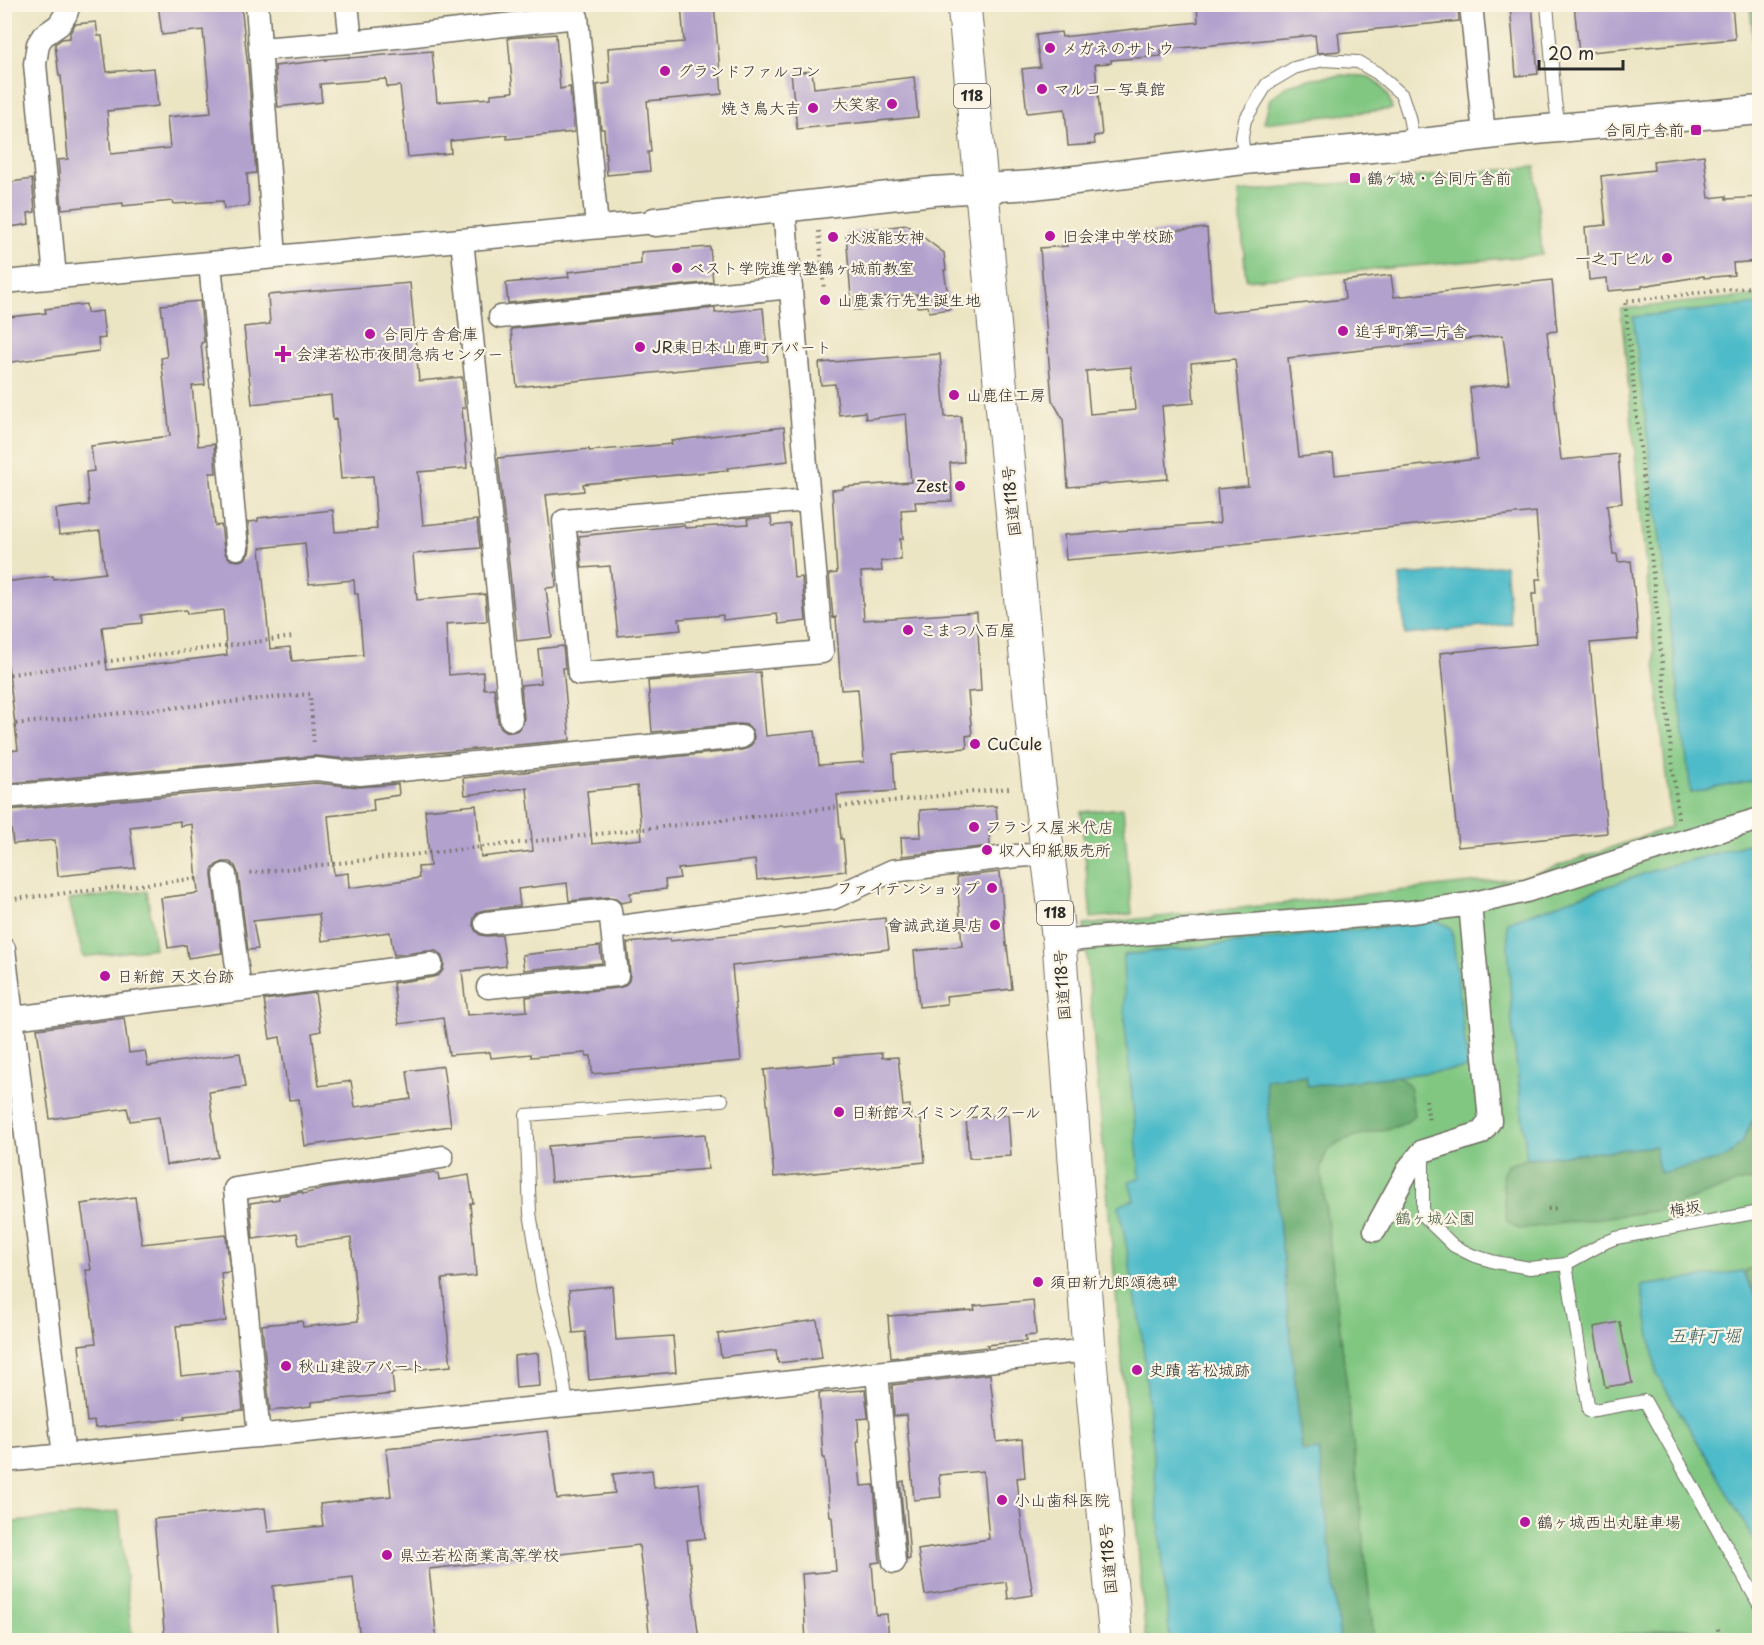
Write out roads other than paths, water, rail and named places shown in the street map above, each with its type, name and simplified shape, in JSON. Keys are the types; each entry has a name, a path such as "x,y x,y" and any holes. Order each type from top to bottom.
{"highway":[{"name":"118","path":"964,4 980,187"},
{"name":"国道118号","path":"980,187 1036,770 1059,942 1089,1350 1116,1641"}],"street":[{"path":"55,277 35,64 38,44 43,36 59,25 69,4"},
{"path":"257,4 275,257"},
{"path":"347,4 351,42"},
{"path":"1471,4 1484,135"},
{"path":"260,49 351,42 577,11 597,227"},
{"path":"4,282 655,222 980,187 1033,185 1484,135 1760,110"},
{"path":"784,208 791,287 822,652 579,674 564,521 809,500"},
{"path":"462,240 511,719"},
{"path":"210,263 237,548"},
{"path":"500,317 791,287"},
{"path":"4,797 316,769 360,774 741,737"},
{"path":"1059,942 1411,912 1470,904 1526,891 1760,819"},
{"path":"613,928 833,898 892,871 1047,854"},
{"path":"225,875 240,990"},
{"path":"1376,1230 1408,1168 1423,1151 1481,1133 1490,1121 1470,904"},
{"path":"486,923 610,910 617,975 488,987"},
{"path":"4,950 64,1456"},
{"path":"13,1018 431,964"},
{"path":"259,1436 235,1189 442,1157"},
{"path":"4,1461 1089,1350"},
{"path":"877,1373 894,1562"}],"lane":[{"path":"1547,4 1559,128"},
{"path":"1244,160 1242,137 1245,120 1267,84 1294,68 1323,60 1358,62 1377,73 1402,94 1410,117 1414,144"},
{"path":"567,1405 559,1348 543,1291 530,1213 526,1115 722,1100"},
{"path":"1423,1151 1424,1216 1454,1246 1472,1256 1530,1268 1566,1264 1589,1412 1645,1401 1760,1606"},
{"name":"梅坂","path":"1566,1264 1616,1238 1760,1212"}],"water":[{"path":"1759,304 1759,779 1691,793 1633,317"},
{"path":"1505,565 1511,624 1405,635 1400,576"},
{"path":"1759,841 1759,1107 1742,1142 1726,1158 1659,1173 1655,1146 1527,1159 1512,1024 1507,922 1654,870"},
{"path":"1437,921 1448,926 1452,931 1468,1068 1308,1086 1306,1075 1265,1079 1302,1452 1319,1450 1340,1640 1170,1640 1142,1335 1119,1205 1134,1200 1129,1181 1140,1178 1125,1026 1123,955"},
{"name":"五軒丁堀","path":"1742,1271 1759,1301 1759,1549 1657,1375 1641,1286"}],"place":[{"name":"メガネのサトウ","path":"1050,48"},
{"name":"グランドファルコン","path":"665,71"},
{"name":"マルコー写真館","path":"1042,89"},
{"name":"大笑家","path":"892,104"},
{"name":"焼き鳥大吉","path":"813,108"},
{"name":"合同庁舎前","path":"1696,130"},
{"name":"鶴ヶ城・合同庁舎前","path":"1355,178"},
{"name":"旧会津中学校跡","path":"1050,236"},
{"name":"水波能女神","path":"833,237"},
{"name":"一之丁ビル","path":"1667,258"},
{"name":"ベスト学院進学塾鶴ヶ城前教室","path":"677,268"},
{"name":"山鹿素行先生誕生地","path":"825,300"},
{"name":"追手町第二庁舎","path":"1343,331"},
{"name":"合同庁舎倉庫","path":"370,334"},
{"name":"JR東日本山鹿町アパート","path":"640,347"},
{"name":"会津若松市夜間急病センター","path":"283,354"},
{"name":"山鹿住工房","path":"954,395"},
{"name":"Zest","path":"960,486"},
{"name":"こまつ八百屋","path":"908,630"},
{"name":"CuCule","path":"975,744"},
{"name":"フランス屋米代店","path":"974,827"},
{"name":"収入印紙販売所","path":"987,850"},
{"name":"ファイテンショップ","path":"992,888"},
{"name":"會誠武道具店","path":"995,925"},
{"name":"日新館 天文台跡","path":"105,976"},
{"name":"日新館スイミングスクール","path":"839,1112"},
{"name":"須田新九郎頌徳碑","path":"1038,1282"},
{"name":"秋山建設アパート","path":"286,1366"},
{"name":"史蹟 若松城跡","path":"1137,1370"},
{"name":"小山歯科医院","path":"1002,1500"},
{"name":"鶴ヶ城西出丸駐車場","path":"1525,1522"},
{"name":"県立若松商業高等学校","path":"387,1555"}],"park label":[{"name":"鶴ヶ城公園","path":"1435,1218"}]}
